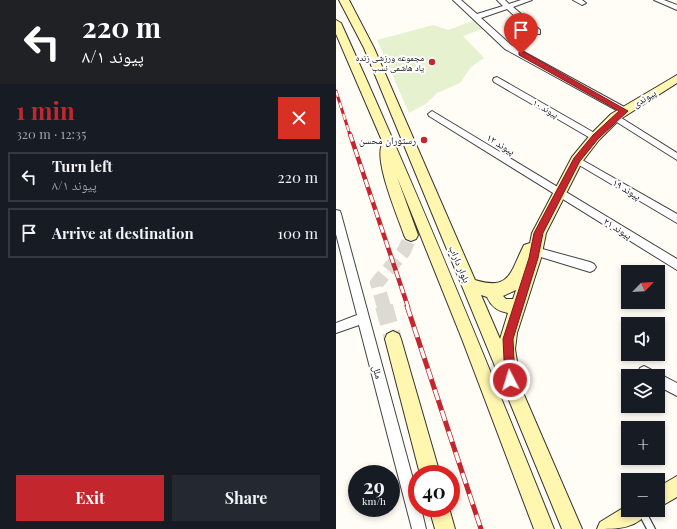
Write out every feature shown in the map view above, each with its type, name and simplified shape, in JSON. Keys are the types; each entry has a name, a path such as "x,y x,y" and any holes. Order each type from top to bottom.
{"main road":[{"name":"بلوار داراب","path":"344,0 369,48 572,529"},
{"path":"337,27 346,33 351,33 355,31 358,26"},
{"name":"بلوار داراب","path":"337,27 387,137 470,339 544,529"},
{"path":"349,55 350,50 356,47 363,46 369,48"},
{"name":"پیوندی","path":"510,380 508,339 535,251 539,233 559,192 577,160 595,137 620,114 677,78"},
{"path":"387,137 387,168 410,235"},
{"path":"469,285 492,291 508,288 512,284 525,255 539,233"},
{"path":"492,291 497,302 501,305 507,307 519,304"},
{"path":"393,339 428,465"},
{"path":"665,494 677,486"},
{"path":"442,517 445,529"},
{"path":"607,529 627,517"}],"street":[{"path":"457,0 508,46 620,114 677,157"},
{"path":"501,0 536,32"},
{"path":"476,17 528,0"},
{"path":"658,0 677,8"},
{"name":"پیوند ۱۰","path":"497,80 595,137"},
{"name":"پیوند ۱۲","path":"432,114 559,192"},
{"name":"پیوند ۱۹","path":"577,160 677,219"},
{"name":"پیوند ۲۱","path":"559,192 677,265"},
{"name":"ملل","path":"336,214 419,529"},
{"path":"535,251 590,267"},
{"path":"336,328 364,318"},
{"path":"665,383 677,390"}],"lane":[{"path":"645,517 651,529"}],"green space":[{"name":"مجموعه ورزشی زنده یاد هاشمی نسب","path":"475,20 485,28 463,36 484,58 471,67 460,83 437,93 427,103 409,113 377,40 433,25 448,30"}],"tunnel":[{"path":"384,307 377,283 404,251 411,235"},
{"path":"384,306 393,339"}],"railway":[{"path":"336,91 350,135"},
{"path":"350,134 408,307"},
{"path":"407,306 481,529"}],"place":[{"name":"مجموعه ورزشی زنده یاد هاشمی نسب","path":"432,62"},
{"name":"رستوران محسن","path":"424,140"}],"route":[{"path":"510,380 507,350 509,333 534,258 539,233 577,160 595,137 615,118 625,111 521,54"}]}
